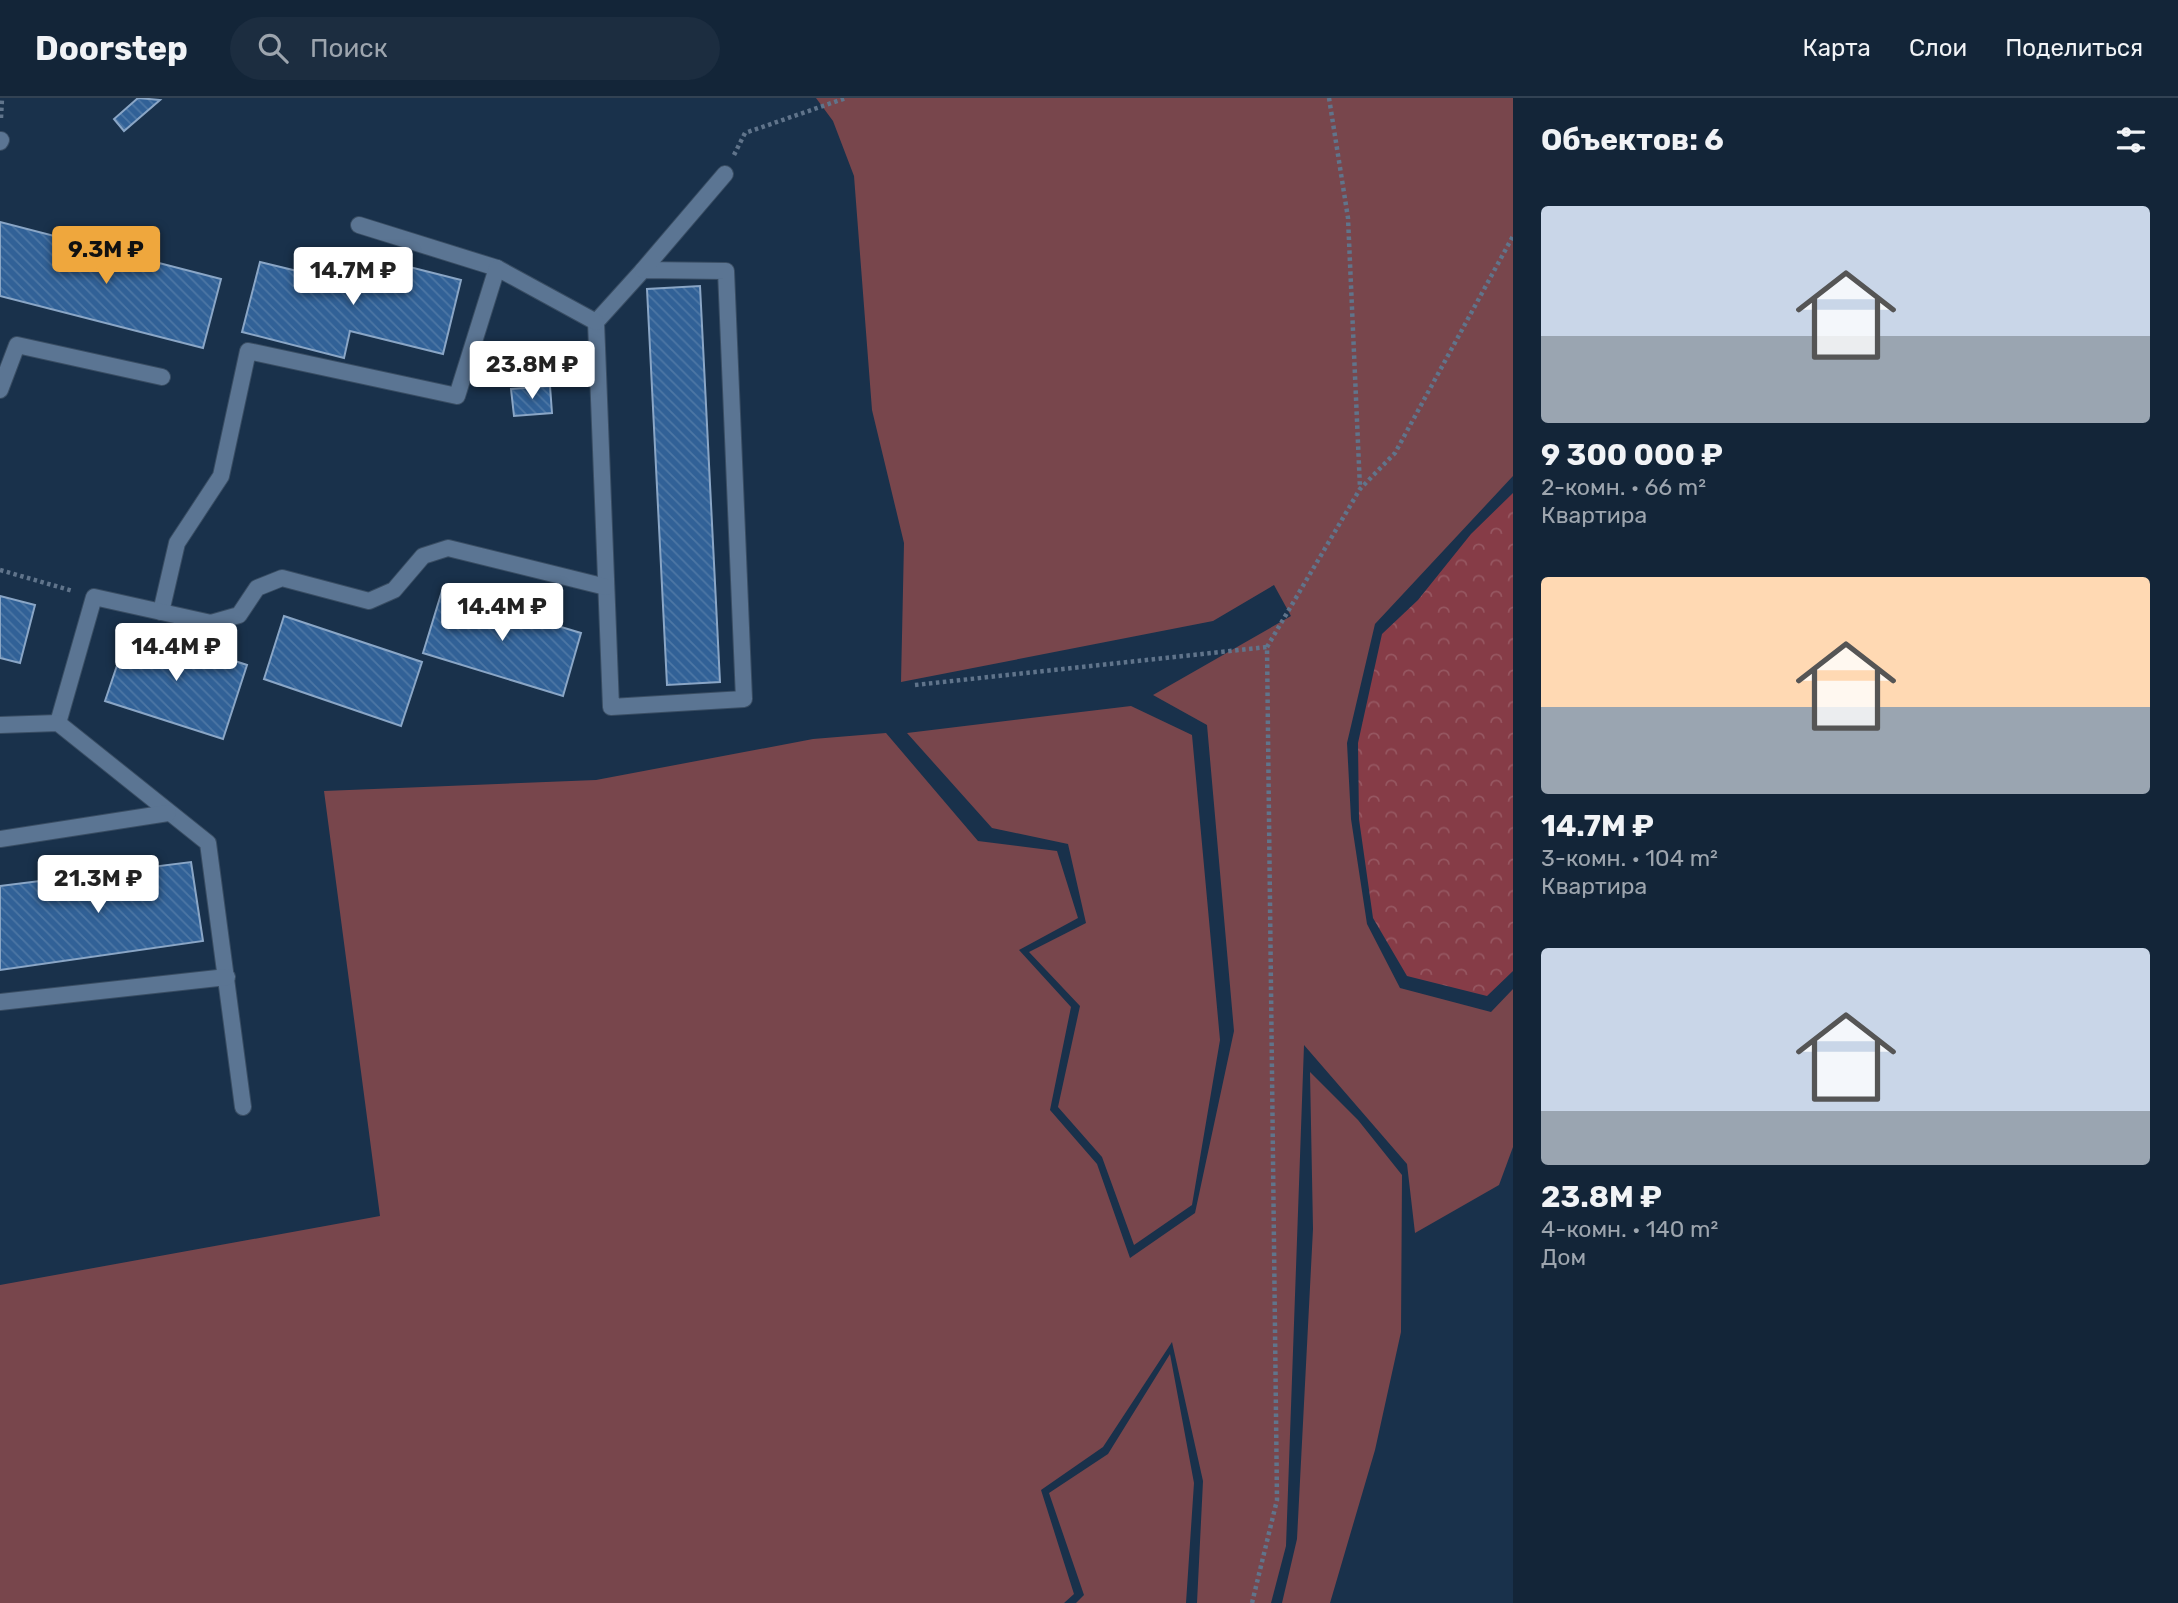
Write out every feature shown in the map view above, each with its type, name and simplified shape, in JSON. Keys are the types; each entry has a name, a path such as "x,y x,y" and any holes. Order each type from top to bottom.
{"lane":[{"path":"643,270 726,271 744,699 611,708 596,322 725,174"},
{"path":"359,225 497,268 596,322"},
{"path":"161,612 177,543 221,476 248,351 457,396 497,268"},
{"path":"0,390 17,345 162,377"},
{"path":"58,723 94,597 211,623 239,615 257,588 282,578 369,601 394,590 423,556 448,548 606,587"},
{"path":"0,725 58,723 208,843 243,1107"},
{"path":"0,839 168,813"},
{"path":"0,1002 227,977"}],"path":[{"path":"725,174 745,133 846,98"},
{"path":"1329,98 1348,218 1360,489"},
{"path":"1252,1603 1277,1500 1266,647 1360,489 1395,453 1513,236"},
{"path":"0,570 94,597"},
{"path":"915,685 1266,647"}],"shaded area":[{"path":"816,98 1513,98 1513,476 1375,624 1347,743 1351,819 1367,924 1400,988 1491,1012 1513,989 1513,1147 1499,1185 1415,1233 1407,1164 1304,1045 1286,1546 1271,1603 1197,1603 1203,1481 1172,1342 1103,1447 1041,1490 1074,1594 1064,1603 0,1603 0,1285 380,1216 324,791 596,780 813,739 886,733 978,841 1057,851 1078,918 1019,950 1071,1007 1050,1110 1097,1164 1130,1258 1195,1213 1234,1031 1207,725 1153,695 1291,616 1274,585 1213,621 901,682 904,543 872,410 854,176 833,121"},
{"path":"1131,706 1192,735 1220,1040 1192,1205 1134,1245 1102,1157 1058,1107 1080,1006 1029,952 1086,923 1068,844 992,828 907,733"},
{"path":"1310,1072 1358,1120 1402,1175 1401,1332 1375,1450 1330,1603 1282,1603 1297,1539 1313,1229"},
{"path":"1170,1354 1194,1483 1186,1603 1076,1603 1084,1595 1049,1493 1108,1454"}],"green space":[{"path":"1513,493 1513,971 1487,996 1407,976 1373,918 1359,819 1358,743 1382,634 1418,600 1471,534"}],"building":[{"path":"138,98 160,100 124,131 114,119"},
{"path":"0,222 221,279 203,348 0,296"},
{"path":"366,256 461,280 443,354 350,331 344,358 242,332 260,262 359,286"},
{"path":"700,286 720,682 667,685 647,289"},
{"path":"550,386 552,413 514,416 511,389"},
{"path":"442,591 581,633 563,696 423,653"},
{"path":"0,596 35,605 20,663 0,658"},
{"path":"284,616 422,662 401,726 264,679"},
{"path":"130,627 247,665 223,739 105,701"},
{"path":"191,862 203,941 0,970 0,886"}]}
